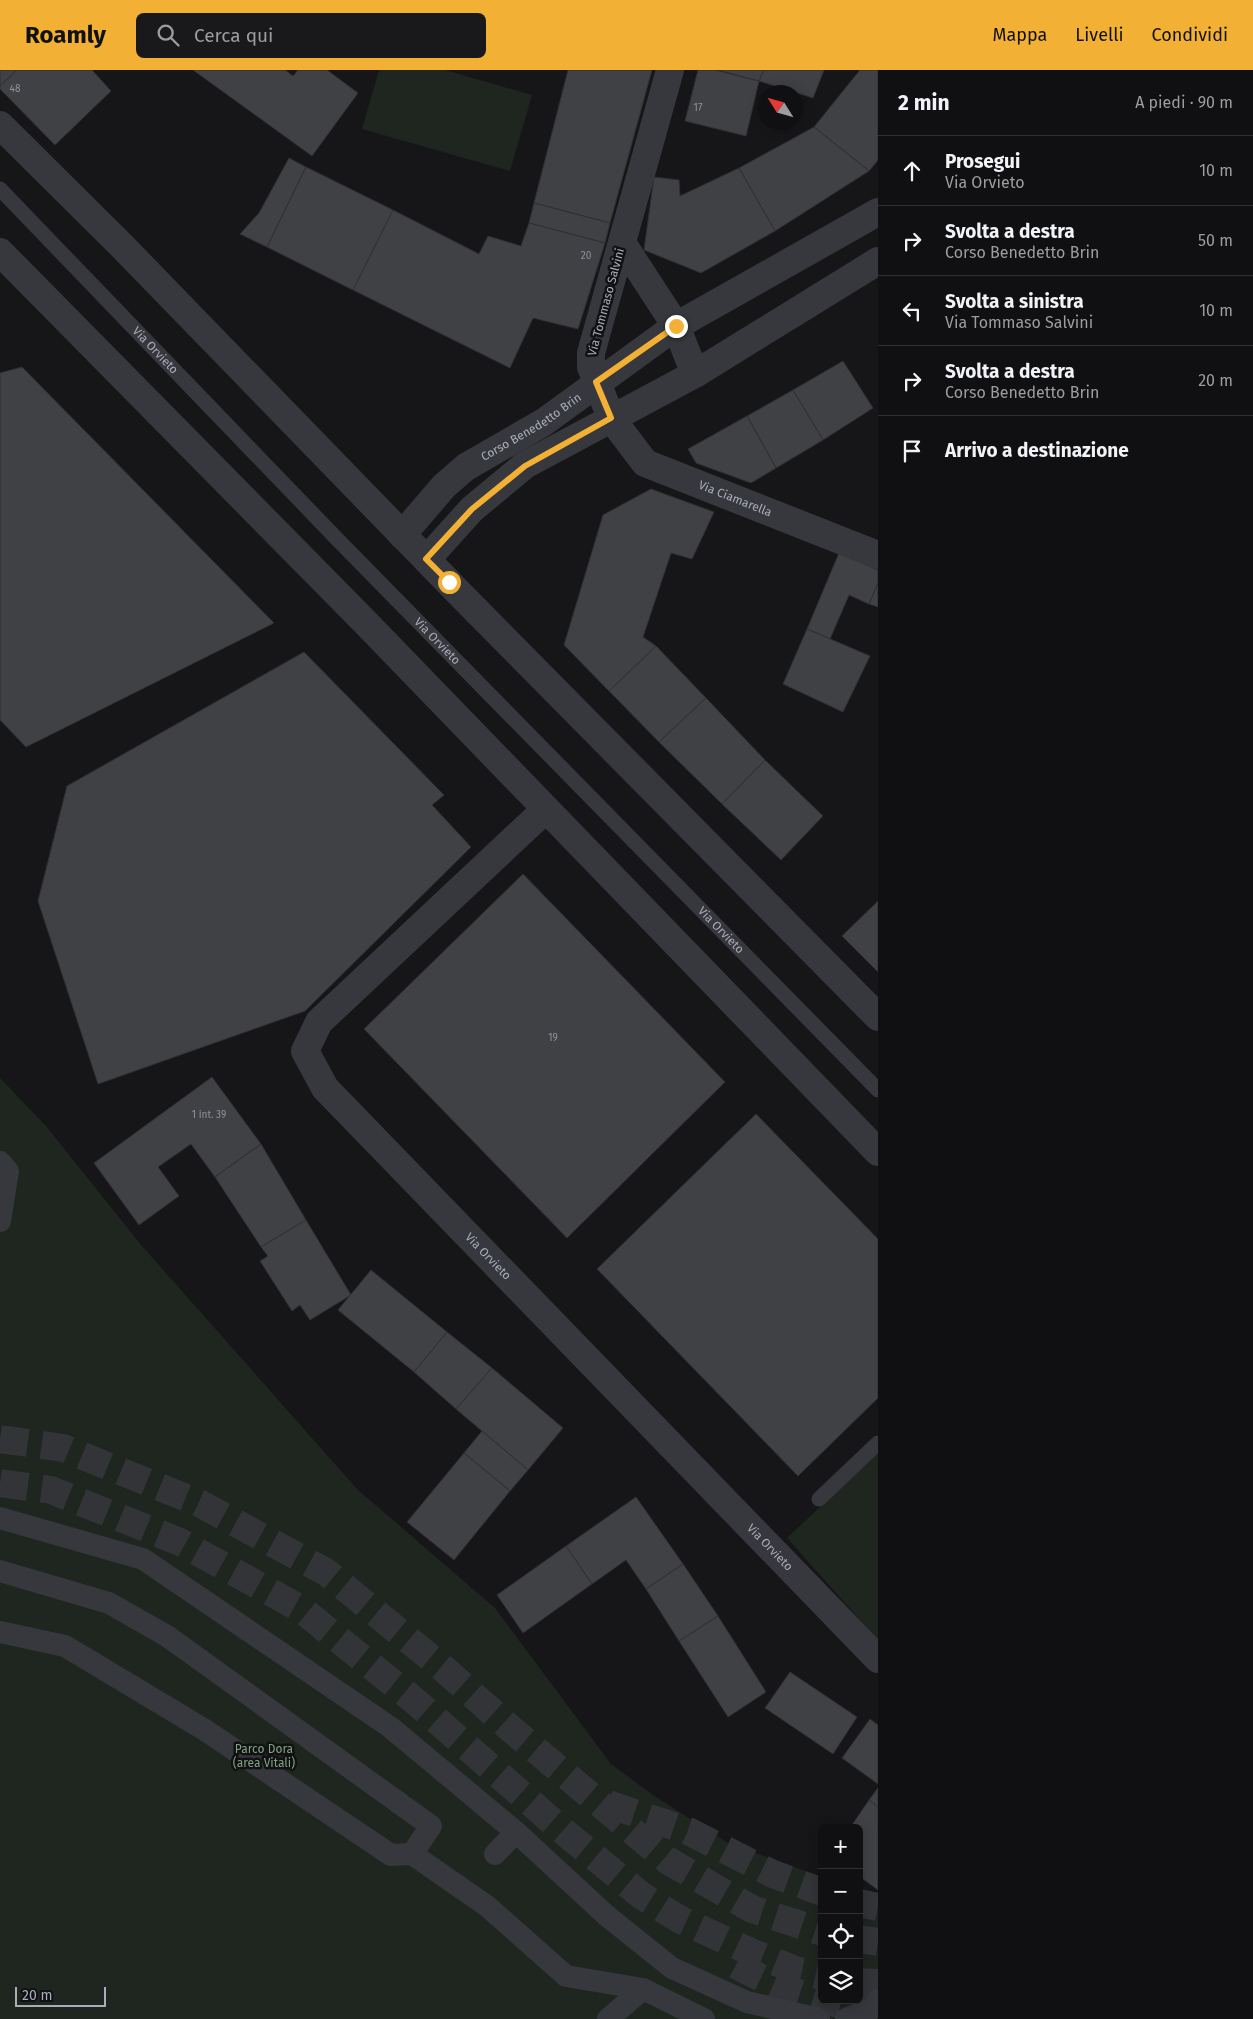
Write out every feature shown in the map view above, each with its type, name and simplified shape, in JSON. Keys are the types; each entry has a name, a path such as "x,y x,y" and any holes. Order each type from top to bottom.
{"street":[{"name":"Via Tommaso Salvini","path":"611,418 591,367 590,353 670,70"},
{"path":"0,125 123,247 402,535 878,1017"},
{"path":"868,218 878,197"},
{"name":"Corso Benedetto Brin","path":"402,535 444,486 466,467 544,422 596,382 676,326 868,218"},
{"name":"Via Tommaso Salvini","path":"622,243 676,326 695,374"},
{"path":"0,252 255,510 878,1152"},
{"path":"426,559 472,509 525,466 695,374 878,261"},
{"name":"Via Ciamarella","path":"611,418 644,463 878,555"},
{"name":"Via Orvieto","path":"546,809 319,1022 305,1051 325,1088 878,1659"},
{"path":"0,1162 8,1171 0,1221"},
{"path":"0,1518 143,1559 390,1727 516,1832 607,1916 672,1968 747,2002 819,2019"},
{"path":"0,1571 109,1603 167,1636 431,1826 412,1854"},
{"path":"0,1632 65,1646 206,1730 391,1855 412,1854 487,1906 566,1976 643,1989 704,2019"},
{"path":"495,1854 516,1832"},
{"path":"608,2019 643,1989"},
{"path":"846,2019 875,2007 878,1999"}],"lane":[{"name":"Via Orvieto","path":"0,189 338,540 878,1090"},
{"path":"819,1499 878,1444"}],"green space":[{"path":"379,70 445,70 532,95 510,171 362,129"},
{"name":"Parco Dora (area Vitali)","path":"0,1078 46,1126 142,1246 357,1489 495,1608 611,1764 653,1795 728,1843 818,1876 818,2004 863,2004 863,1892 878,1898 878,2019 0,2019"},
{"path":"878,1453 878,1640 787,1538"}],"building":[{"path":"0,70 17,70 0,86"},
{"path":"17,70 92,70 111,91 55,145 0,89 0,86"},
{"path":"193,70 285,70 293,76 298,70 327,70 358,93 312,156"},
{"path":"568,70 652,70 610,223 534,203"},
{"path":"698,70 715,70 759,81 746,136 685,121"},
{"path":"718,70 764,70 759,81"},
{"path":"764,70 824,70 813,98 803,95 803,85 772,85 759,81"},
{"path":"860,70 878,70 878,160 869,171 814,127"},
{"path":"814,127 869,171 775,231 739,168"},
{"path":"289,158 306,167 267,247 240,234 259,213"},
{"path":"306,167 393,210 353,290 267,247"},
{"path":"739,168 775,231 701,273 644,250 654,177 679,180 680,196"},
{"path":"534,203 610,223 605,243 529,223"},
{"path":"393,210 479,254 488,236 521,246 529,223 605,243 578,329 533,318 510,368 353,290"},
{"path":"843,361 873,408 823,440 793,390"},
{"path":"22,367 274,623 26,747 0,720 0,373"},
{"path":"793,390 823,440 776,468 747,416"},
{"path":"747,416 776,468 751,483 696,463 688,449"},
{"path":"651,489 714,512 692,559 671,553 643,637 656,646 609,691 564,645 603,515"},
{"path":"839,553 878,570 878,583 869,604 849,595 830,639 807,629"},
{"path":"878,583 878,607 869,604"},
{"path":"807,629 870,656 843,712 783,684"},
{"path":"656,646 706,698 659,742 609,691"},
{"path":"304,652 444,795 432,805 471,847 305,1011 98,1084 38,901 67,786"},
{"path":"706,698 765,760 722,804 659,742"},
{"path":"765,760 823,816 781,860 722,804"},
{"path":"523,874 725,1082 567,1238 364,1029"},
{"path":"878,901 878,972 842,936"},
{"path":"212,1077 261,1144 215,1177 191,1144 158,1167 179,1196 139,1225 94,1163"},
{"path":"756,1114 878,1239 878,1398 798,1476 597,1269"},
{"path":"261,1144 306,1220 261,1247 215,1177"},
{"path":"306,1220 351,1295 310,1320 300,1305 292,1311 260,1261 268,1256 261,1247"},
{"path":"371,1270 447,1332 414,1372 338,1310"},
{"path":"447,1332 492,1368 456,1409 414,1372"},
{"path":"492,1368 563,1428 528,1470 456,1409"},
{"path":"482,1431 528,1470 510,1491 464,1453"},
{"path":"464,1453 510,1491 454,1560 407,1522"},
{"path":"636,1497 683,1564 646,1589 626,1560 592,1584 566,1546"},
{"path":"566,1546 592,1584 523,1633 497,1595"},
{"path":"683,1564 718,1616 679,1641 646,1589"},
{"path":"718,1616 766,1692 728,1717 679,1641"},
{"path":"790,1672 857,1717 833,1754 765,1708"},
{"path":"870,1719 878,1725 878,1784 842,1758"},
{"path":"878,1788 878,1807 869,1800"},
{"path":"869,1800 878,1807 878,1890 863,1879 863,1824 853,1824"}],"tunnel":[{"path":"0,1439 63,1448 199,1503 326,1572 444,1669 511,1729 667,1860 752,1909 818,1931"},
{"path":"0,1483 51,1490 180,1542 301,1609 416,1702 563,1831 642,1896 679,1919 753,1953 798,1971 818,1975"},
{"path":"608,1804 688,1831 773,1874 818,1891"},
{"path":"863,1904 878,1907"},
{"path":"863,1940 878,1942"},
{"path":"736,1965 770,1982 805,1995 859,2008 878,2010"},
{"path":"863,1982 878,1983"}],"route":[{"path":"449,582 426,559 472,509 525,466 611,418 596,382 676,326"}]}
